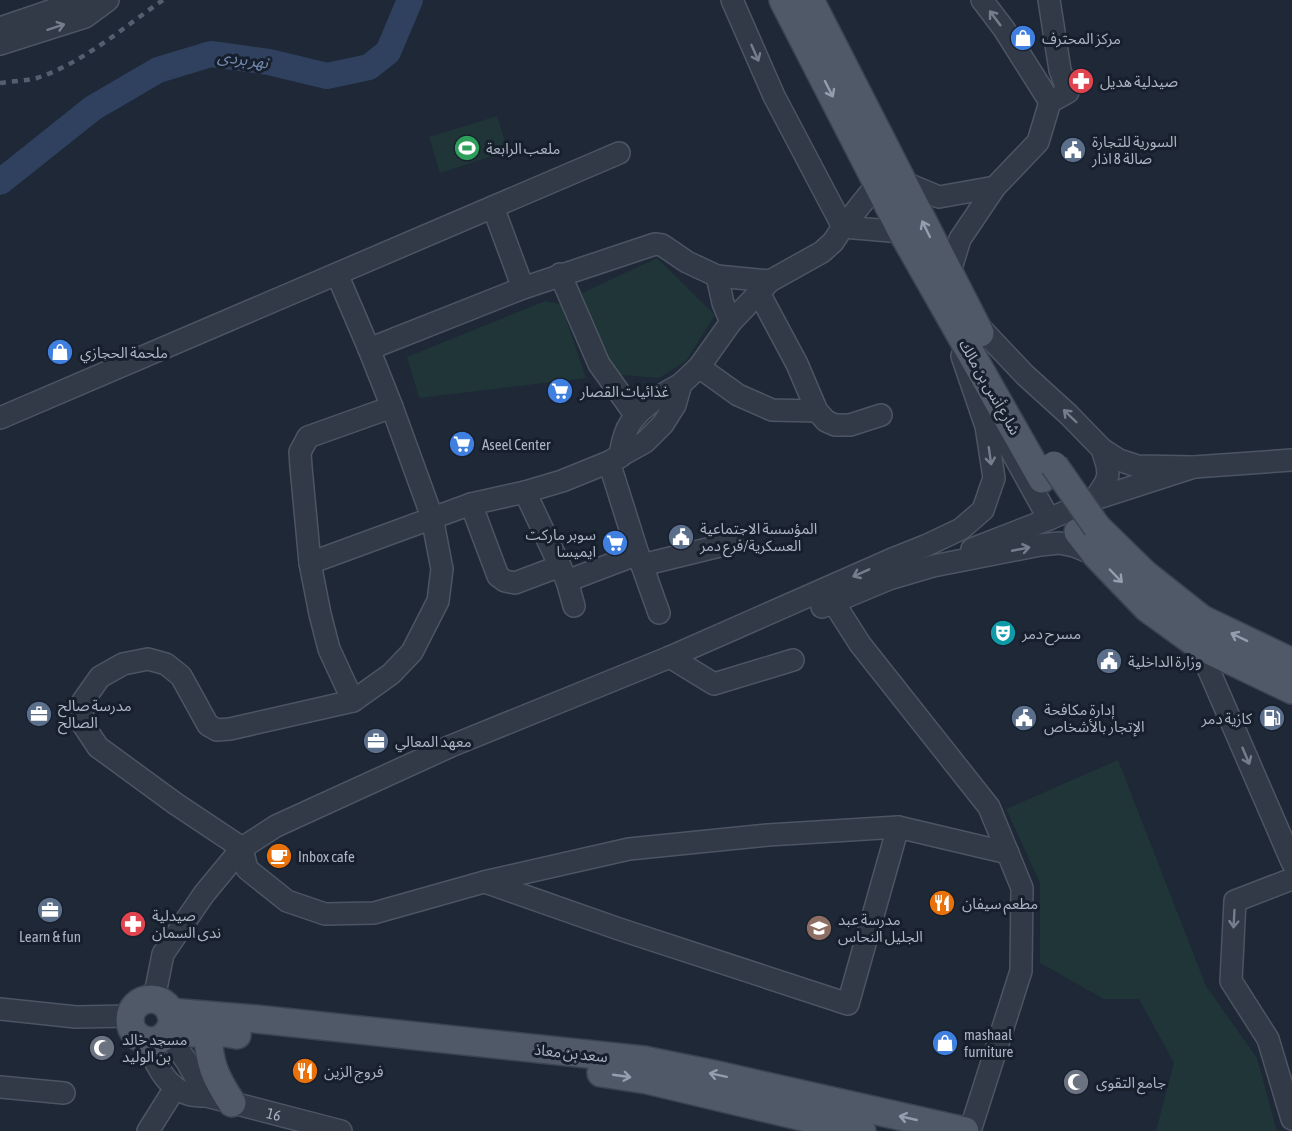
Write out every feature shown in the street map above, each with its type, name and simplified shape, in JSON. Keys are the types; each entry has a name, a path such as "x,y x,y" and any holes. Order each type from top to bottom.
{"main road":[{"name":"شارع أنس بن مالك","path":"783,0 871,144 940,279 1048,472 1087,530 1096,555 1147,608 1198,645 1292,690"},
{"path":"810,0 871,144"},
{"name":"شارع أنس بن مالك","path":"891,183 902,232 972,319 1048,472"},
{"name":"شارع أنس بن مالك","path":"1087,530 1202,619 1292,662"},
{"path":"130,1016 141,1000 159,1021"},
{"name":"سعد بن معاذ","path":"159,1021 256,1019 644,1060 965,1131"},
{"name":"سعد بن معاذ","path":"159,1021 208,1033 564,1068 646,1080 862,1131"},
{"path":"208,1033 209,1052 217,1081 232,1103"}],"street":[{"path":"0,28 82,0"},
{"path":"0,44 86,17 108,0"},
{"path":"732,0 774,96 843,227"},
{"path":"982,0 1004,29 1050,102"},
{"path":"148,1131 175,1088 158,1068 163,954 204,894 242,848 276,826 441,751 705,642 715,642 750,633 961,529 983,510 994,478 986,426 940,279 960,239 995,187 1038,142 1050,102 1068,92 1060,70 1049,0"},
{"path":"0,418 619,153"},
{"path":"659,613 640,560 614,459 628,427 636,416 666,392 681,384 699,367 731,322 765,287 822,252 833,242 843,227 891,183 939,197 995,187"},
{"path":"493,207 523,288"},
{"path":"843,227 902,232"},
{"path":"369,349 560,274 655,244 662,245 687,262 717,276 765,287"},
{"path":"337,274 392,407 432,517 442,569 438,601 411,651 391,674 353,701 230,729 217,730 208,725 181,676 166,664 148,659 123,664 100,677 83,701 82,723 98,747 176,804 242,848 247,869 287,901 325,914 374,913 484,882 629,849 768,835 898,827 1008,853"},
{"path":"560,274 599,364 636,416"},
{"path":"717,276 723,303 731,322"},
{"path":"765,287 817,411 826,421 850,425 881,415"},
{"path":"972,319 1025,375 1102,449 1119,460 1137,466 1194,467 1292,460"},
{"path":"699,367 738,395 772,410 817,411"},
{"path":"966,367 1024,477 1049,519"},
{"path":"310,563 432,517 471,504 562,481 614,459 645,442 663,424 675,405 681,384"},
{"path":"353,701 330,649 320,614 310,563 300,452 308,437 392,407"},
{"path":"1095,499 1106,482 1108,474 1102,449"},
{"path":"933,566 1095,499 1194,467"},
{"path":"525,492 563,573 574,606"},
{"path":"471,504 498,576 505,581 515,583 732,543"},
{"path":"829,596 933,566 1040,545 1059,543 1096,555"},
{"path":"829,596 860,644 989,807 1022,888 1021,971 970,1131"},
{"path":"1198,645 1292,862"},
{"path":"670,657 714,684 793,660"},
{"path":"484,882 848,1004 898,827"},
{"path":"1292,879 1235,901 1231,981 1268,1039 1292,1119"},
{"path":"0,1009 76,1017 130,1016"},
{"path":"159,1021 180,1051 206,1096"},
{"path":"0,1087 64,1093"},
{"name":"16","path":"175,1088 191,1095 206,1096 341,1131"}],"green space":[{"path":"497,116 508,151 440,173 429,137"},
{"path":"657,258 715,315 686,361 659,378 610,374 582,293"},
{"path":"545,301 561,304 586,378 419,398 407,357"},
{"path":"1118,760 1206,986 1257,1058 1277,1131 1156,1131 1174,1063 1139,999 1104,999 1040,963 1040,883 1006,809"}],"waterway":[{"name":"نهر بردى","path":"0,182 93,108 158,70 211,54 269,62 327,76 369,67 388,52 410,0"}],"railway":[{"path":"0,83 37,78 71,63 103,44 163,0"}],"place":[{"name":"مركز المحترف","path":"1023,38"},
{"name":"صيدلية هديل","path":"1081,81"},
{"name":"ملعب الرابعة","path":"467,148"},
{"name":"السورية للتجارة صالة 8 اذار","path":"1073,150"},
{"name":"ملحمة الحجازي","path":"60,352"},
{"name":"غذائيات القصار","path":"560,391"},
{"name":"Aseel Center","path":"462,444"},
{"name":"المؤسسة الاجتماعية العسكرية/فرع دمر","path":"681,537"},
{"name":"سوبر ماركت ايميسا","path":"615,543"},
{"name":"مسرح دمر","path":"1003,633"},
{"name":"وزارة الداخلية","path":"1109,661"},
{"name":"مدرسة صالح الصالح","path":"39,714"},
{"name":"إدارة مكافحة الإتجار بالأشخاص","path":"1024,718"},
{"name":"كازية دمر","path":"1272,718"},
{"name":"معهد المعالي","path":"376,741"},
{"name":"Inbox cafe","path":"279,856"},
{"name":"مطعم سيفان","path":"942,903"},
{"name":"Learn & fun","path":"50,910"},
{"name":"صيدلية ندى السمان","path":"133,924"},
{"name":"مدرسة عبد الجليل النحاس","path":"819,928"},
{"name":"mashaal furniture","path":"945,1043"},
{"name":"مسجد خالد بن الوليد","path":"102,1048"},
{"name":"فروج الزين","path":"305,1071"},
{"name":"جامع التقوى","path":"1076,1082"}]}
